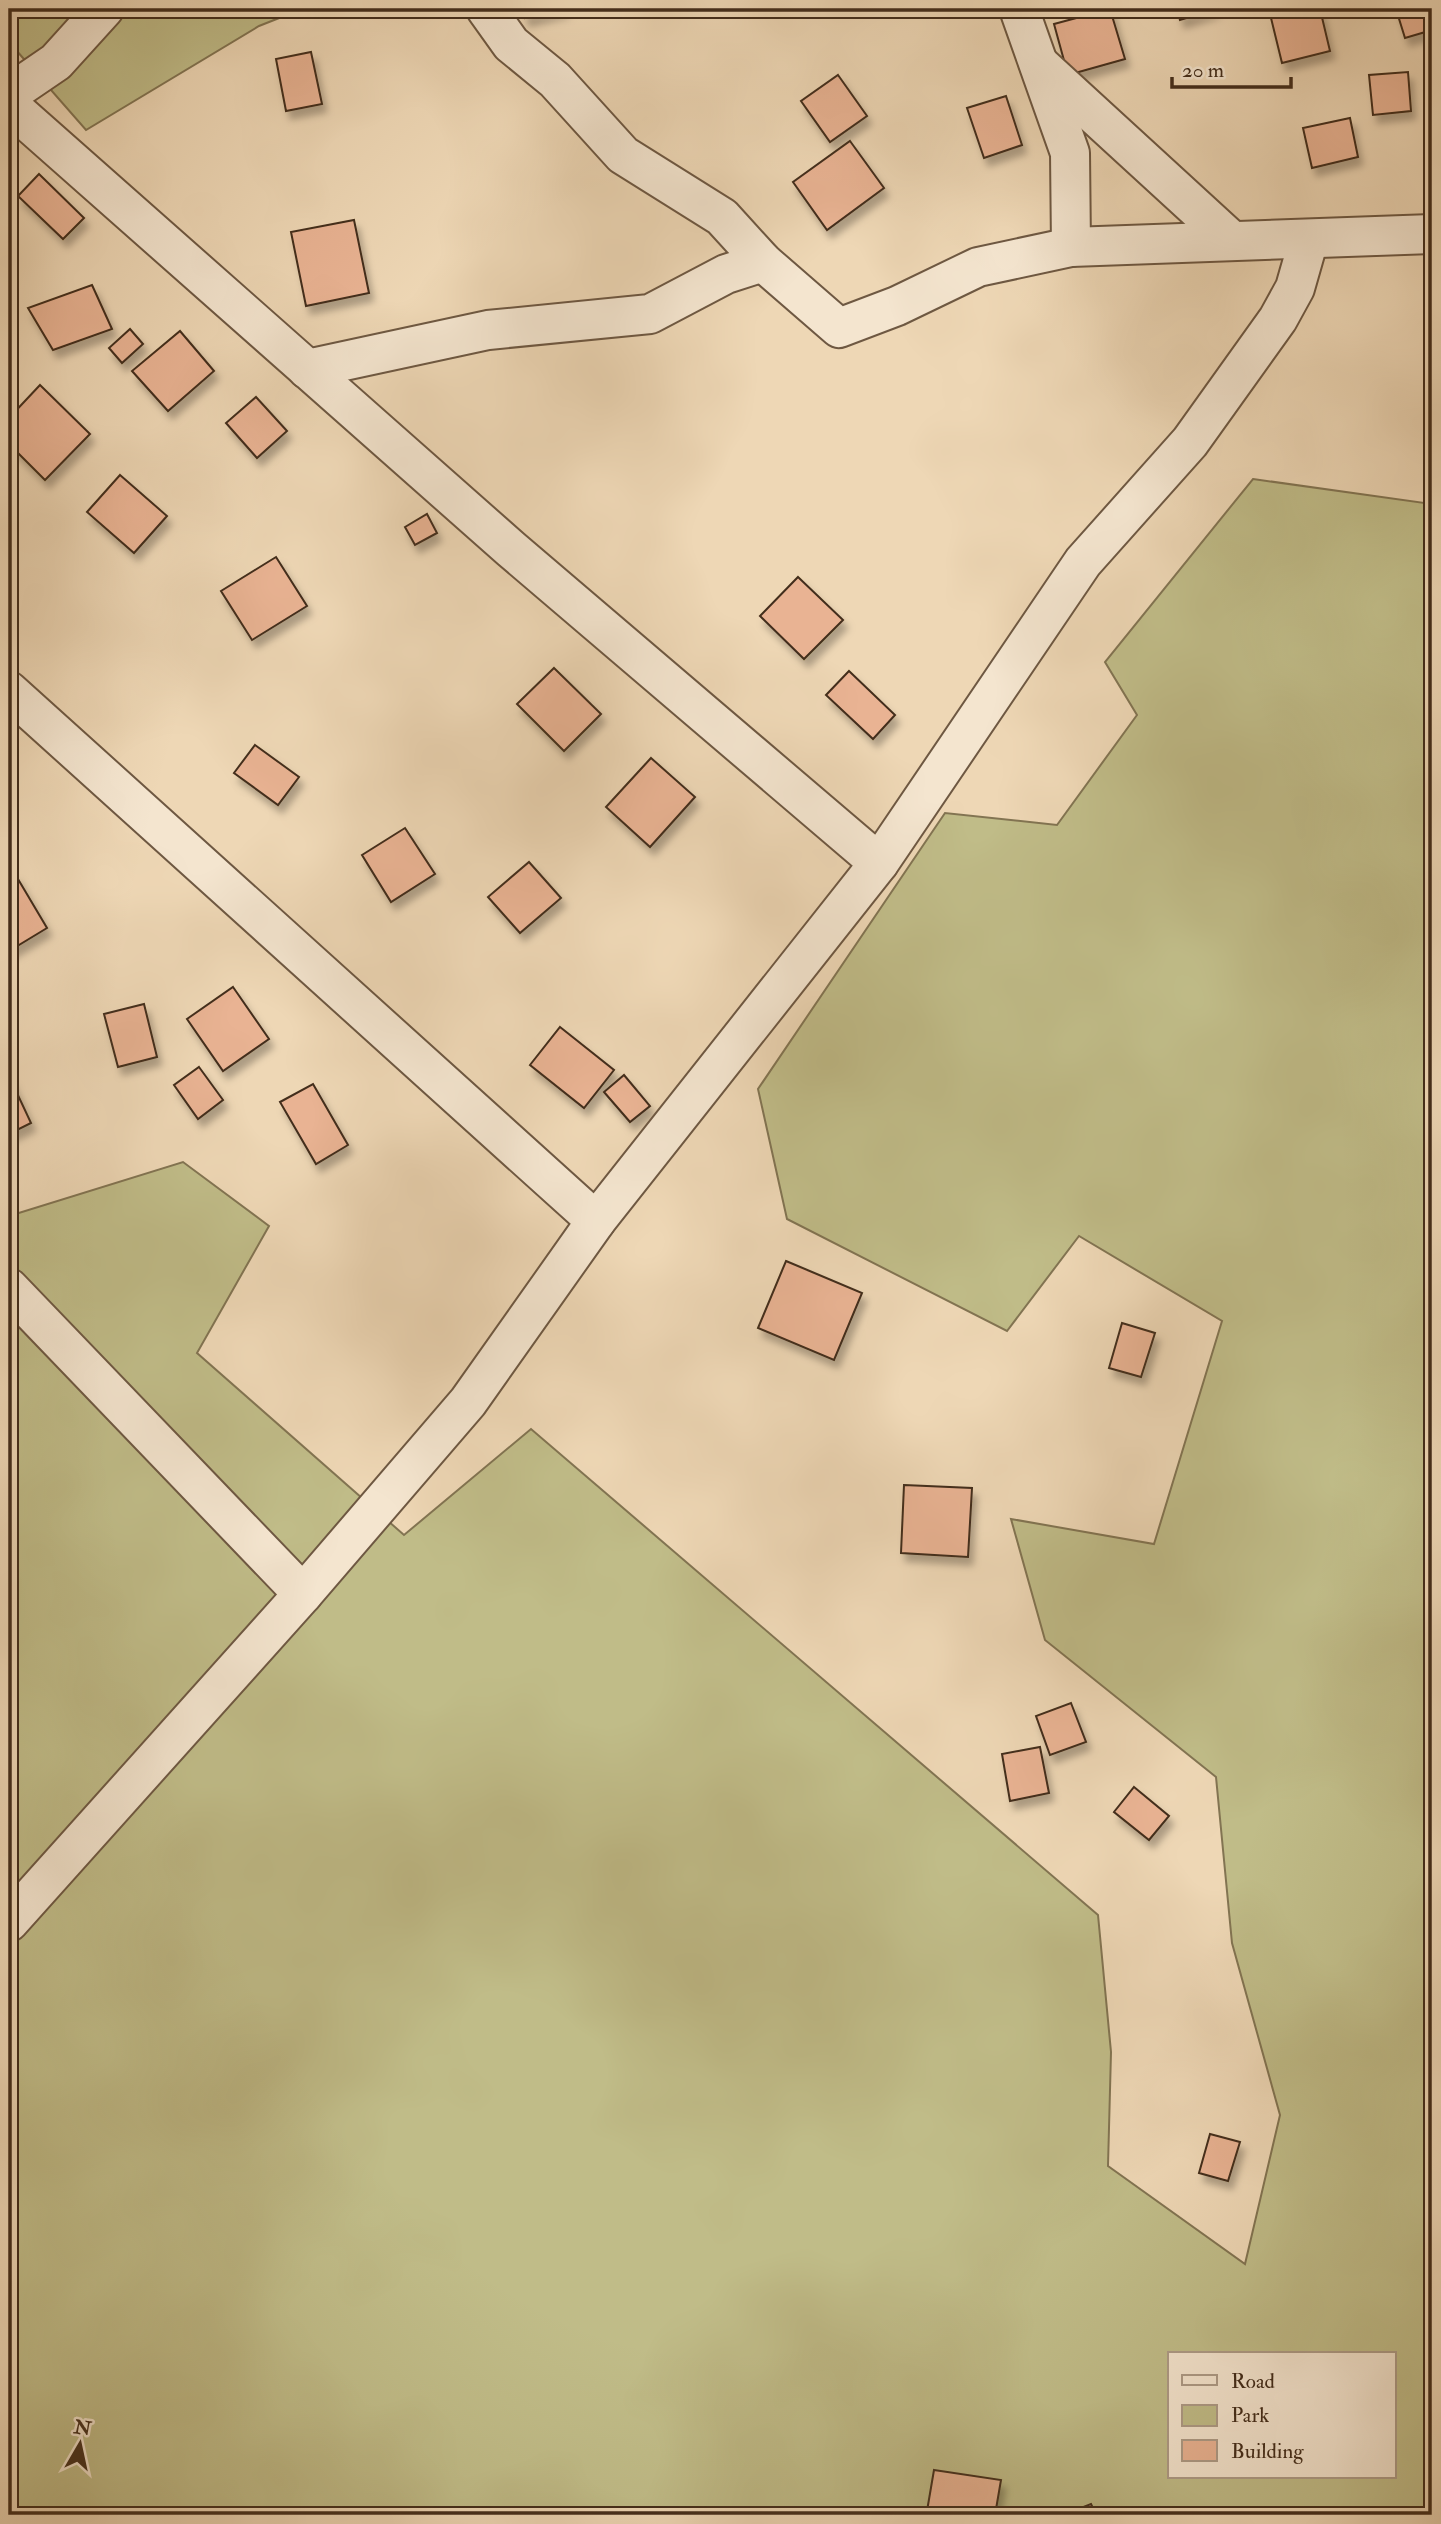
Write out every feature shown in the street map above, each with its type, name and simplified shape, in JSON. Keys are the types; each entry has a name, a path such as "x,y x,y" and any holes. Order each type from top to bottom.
{"street":[{"path":"9,94 56,62 104,9"},
{"path":"486,9 511,44 555,80 623,155 722,217 763,262 839,328 897,306 978,267 1071,247 1432,234"},
{"path":"1019,9 1070,153 1071,247"},
{"path":"1039,64 1231,240"},
{"path":"9,105 521,558 879,863"},
{"path":"10,1918 303,1594 468,1402 596,1221 879,863 1083,562 1190,442 1278,319 1295,288 1309,239"},
{"path":"307,369 488,330 650,314 726,274 763,262"},
{"path":"9,691 596,1221"},
{"path":"9,1288 303,1594"}],"green space":[{"path":"9,9 302,9 259,26 86,130 9,42"},
{"path":"1253,479 1432,504 1432,2515 9,2515 9,1216 183,1162 269,1226 197,1353 404,1535 531,1429 1098,1915 1111,2052 1108,2166 1245,2264 1280,2115 1232,1943 1216,1777 1045,1640 1011,1519 1154,1544 1222,1321 1079,1236 1007,1331 787,1219 758,1089 945,813 1057,825 1137,715 1105,662"}],"building":[{"path":"523,9 566,9 525,18"},
{"path":"1110,9 1125,59 1068,75 1054,24"},
{"path":"1177,9 1216,9 1180,20"},
{"path":"1307,9 1320,9 1330,51 1282,63 1271,18"},
{"path":"1396,9 1425,9 1432,30 1405,38"},
{"path":"311,52 322,104 286,111 276,59"},
{"path":"1408,72 1411,111 1373,115 1369,75"},
{"path":"838,75 867,116 830,142 801,101"},
{"path":"1006,96 1022,145 984,158 967,108"},
{"path":"1350,118 1358,157 1312,168 1303,128"},
{"path":"850,141 884,188 827,230 793,182"},
{"path":"39,174 84,218 63,239 18,196"},
{"path":"354,220 369,293 306,306 291,232"},
{"path":"92,285 112,329 53,350 28,308"},
{"path":"130,329 143,344 122,363 109,348"},
{"path":"180,331 214,371 168,411 132,371"},
{"path":"40,385 90,434 45,480 9,444 9,418"},
{"path":"256,397 287,431 257,458 226,423"},
{"path":"120,475 167,516 134,553 87,512"},
{"path":"427,514 437,533 415,545 405,527"},
{"path":"276,557 307,606 252,640 221,591"},
{"path":"798,577 843,620 804,659 760,616"},
{"path":"554,668 601,714 564,751 517,704"},
{"path":"849,671 895,715 873,739 826,695"},
{"path":"255,745 299,777 278,805 234,773"},
{"path":"651,758 695,797 650,847 606,807"},
{"path":"405,828 435,874 391,902 362,855"},
{"path":"529,862 561,898 520,933 488,897"},
{"path":"15,874 47,928 9,951 9,878"},
{"path":"233,987 269,1039 223,1071 187,1019"},
{"path":"144,1004 157,1057 118,1067 104,1014"},
{"path":"560,1027 614,1070 584,1108 530,1065"},
{"path":"199,1067 223,1100 198,1119 174,1085"},
{"path":"624,1075 650,1106 630,1122 604,1092"},
{"path":"9,1076 31,1123 9,1134"},
{"path":"313,1084 348,1145 316,1164 280,1102"},
{"path":"786,1261 862,1293 834,1360 758,1328"},
{"path":"1122,1323 1155,1333 1141,1377 1109,1368"},
{"path":"904,1485 972,1488 968,1557 901,1553"},
{"path":"1071,1703 1086,1742 1050,1755 1036,1716"},
{"path":"1040,1747 1049,1793 1010,1801 1002,1754"},
{"path":"1134,1787 1169,1816 1149,1840 1114,1812"},
{"path":"1210,2134 1240,2142 1228,2181 1199,2173"},
{"path":"934,2470 1001,2480 995,2515 954,2515 927,2511"},
{"path":"1091,2504 1096,2515 1063,2515"}]}
